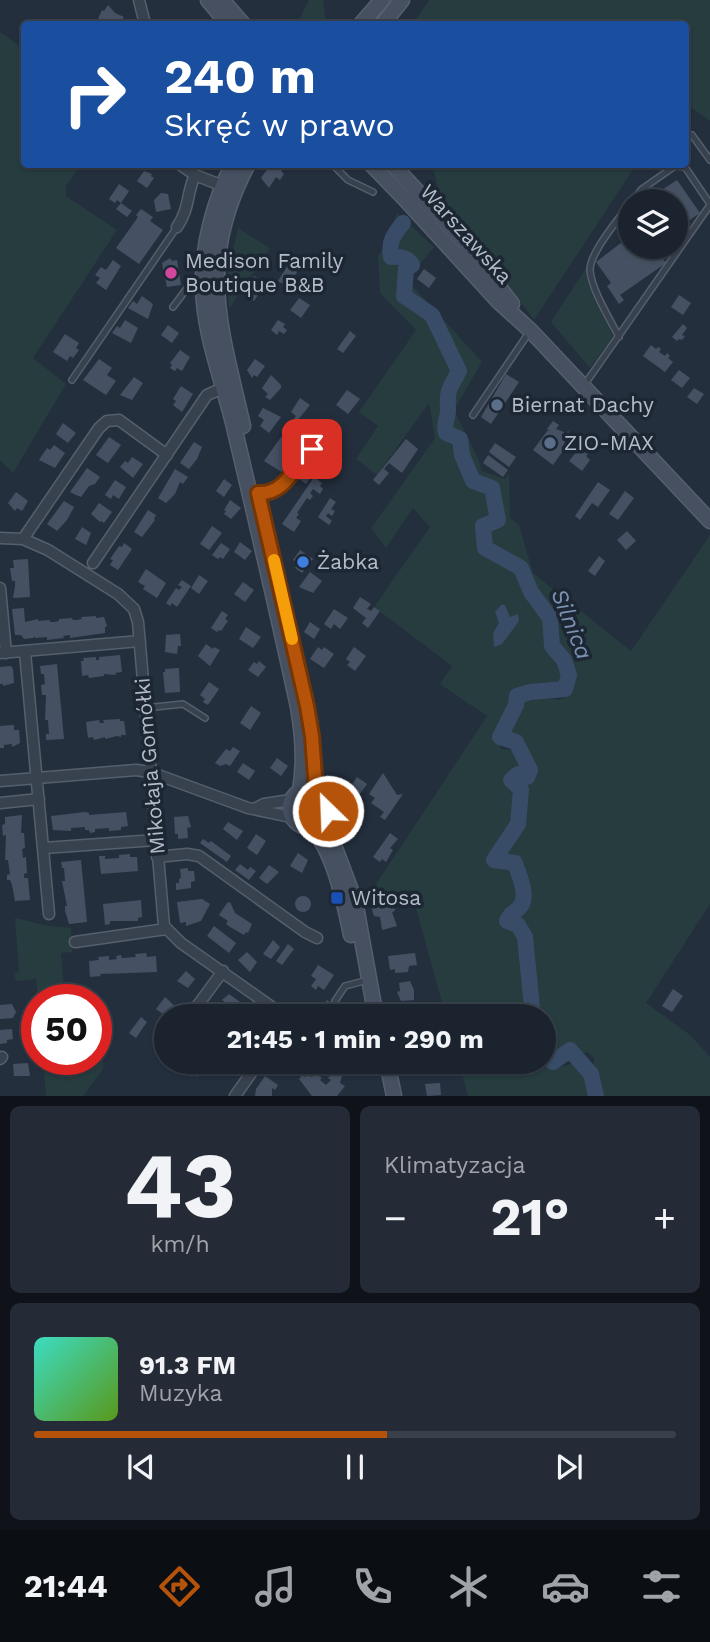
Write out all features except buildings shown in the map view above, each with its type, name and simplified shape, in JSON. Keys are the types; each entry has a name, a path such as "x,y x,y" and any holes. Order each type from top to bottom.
{"main road":[{"path":"208,0 226,21"},
{"path":"222,0 240,21"},
{"path":"364,21 382,0"},
{"path":"385,21 402,0"},
{"path":"231,168 212,219 203,285 206,323 254,494 327,796 328,811 324,820 309,827"},
{"path":"246,168 234,191 222,227 216,268 217,310 301,723 303,762 296,795 289,808 291,817 296,822 314,831 338,878 372,1004"},
{"name":"Warszawska","path":"376,168 464,242 531,331 710,521"},
{"name":"Warszawska","path":"394,168 410,194"},
{"path":"296,795 327,796"},
{"path":"324,820 355,901 366,1004"},
{"path":"380,1074 385,1096"},
{"path":"389,1074 394,1096"}],"street":[{"path":"139,0 144,21"},
{"path":"185,168 223,186"},
{"path":"177,227 187,212 189,190 195,175"},
{"path":"93,563 207,396 223,388"},
{"path":"23,539 99,428 107,421 119,420 167,455"},
{"name":"Mikołaja Gomółki","path":"0,538 23,539 48,550 125,599 137,617 162,915 166,929"},
{"path":"0,588 3,653 140,641"},
{"path":"25,652 50,914"},
{"path":"0,781 150,772 254,809 291,817"},
{"path":"254,809 296,795"},
{"path":"0,803 39,799"},
{"path":"44,848 156,841"},
{"path":"158,857 187,853 199,856 317,938"},
{"path":"75,942 166,929 176,939 268,1004"},
{"path":"199,1004 223,971"},
{"path":"235,1096 251,1074"}],"lane":[{"path":"692,135 710,160"},
{"path":"336,168 354,184 373,192"},
{"path":"642,189 672,168"},
{"path":"583,387 710,205 686,168"},
{"path":"618,221 594,255 590,272 619,337"},
{"path":"72,380 177,227"},
{"path":"173,307 188,287 203,285"},
{"path":"473,415 531,331"},
{"path":"254,494 265,493 289,480 312,449 286,431"},
{"path":"145,708 183,704 205,718"},
{"path":"335,1001 345,986 365,981"}],"green space":[{"path":"309,0 323,0 326,21 298,21"},
{"path":"429,0 710,0 710,121 689,106 689,21 415,21"},
{"path":"0,32 21,47 21,168 79,168 66,186 66,196 117,230 33,358 66,384 13,473 0,460"},
{"path":"431,168 634,168 534,320 436,192 436,178"},
{"path":"397,213 434,247 407,280 482,362 454,410 482,471 505,479 509,473 510,518 519,525 533,573 631,651 710,535 710,904 646,1003 690,1035 710,1057 710,1096 594,1096 594,1058 588,1052 556,1060 556,1004 534,1004 535,971 529,937 517,927 513,918 529,896 517,862 498,858 519,826 525,809 525,789 517,786 514,780 527,781 533,770 518,741 507,742 503,734 521,699 539,695 559,700 572,694 570,668 566,658 556,648 553,619 548,631 548,649 549,653 562,662 563,689 559,691 537,687 517,694 503,721 501,749 516,750 525,771 513,773 507,780 510,792 519,803 518,815 491,861 497,866 513,869 521,898 506,916 504,924 522,941 527,963 527,1004 442,1004 411,890 365,901 487,716 440,684 452,666 374,607 430,527 413,508 386,548 371,528 435,438 429,403 377,475 356,459 378,426 359,412 416,330 380,293 378,256"},
{"path":"238,228 270,248 229,309 228,273"},
{"path":"586,268 587,281 613,336 590,368 551,322"},
{"path":"15,918 71,928 72,952 61,953 64,984 36,984 36,979 16,981 14,973 19,972"},
{"path":"589,1062 589,1096 468,1096 462,1074 556,1074 556,1067"},
{"path":"44,1075 99,1075 83,1096 46,1096"}],"water":[{"path":"501,605 505,605 510,617 518,614 519,621 502,644 494,647 493,633 499,623 495,612"}],"waterway":[{"name":"Silnica","path":"403,223 392,238 390,252 391,257 403,258 412,265 406,268 404,296 432,315 459,371 448,393 446,433 460,439 462,455 473,481 492,488 498,520 483,526 485,548 521,568 531,592 550,618 552,646 564,660 569,675 565,689 517,696 516,705 500,737 516,742 530,770 527,777 518,774 511,780 521,790 518,824 494,860 515,863 523,886 522,903 507,921 518,925 525,937 532,1004"},
{"name":"Silnica","path":"556,1060 570,1050 591,1074 596,1096"}],"slow traffic":[{"path":"274,560 292,639"}],"place":[{"name":"Medison Family Boutique B&B","path":"171,273"},
{"name":"Biernat Dachy","path":"497,405"},
{"name":"ZIO-MAX","path":"550,443"},
{"name":"Żabka","path":"303,562"},
{"name":"Witosa","path":"337,898"}],"route":[{"path":"312,449 289,480 265,493 258,493 307,706 316,790 327,801 328,811"}]}
